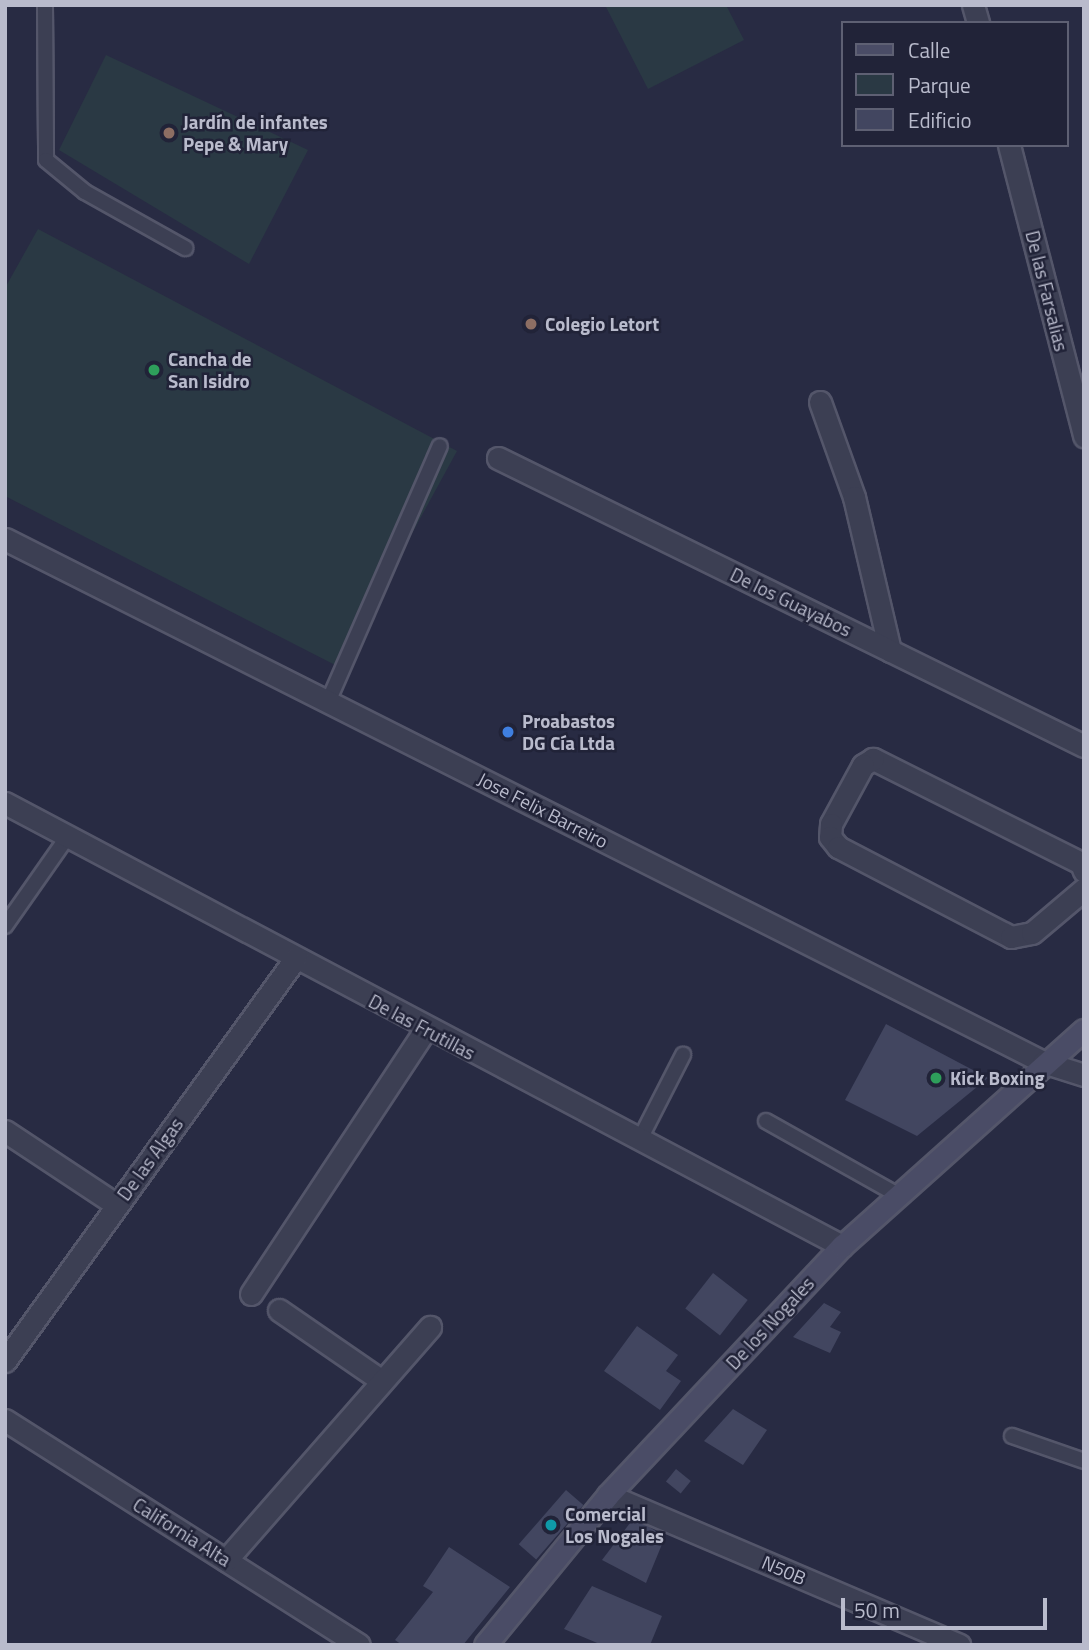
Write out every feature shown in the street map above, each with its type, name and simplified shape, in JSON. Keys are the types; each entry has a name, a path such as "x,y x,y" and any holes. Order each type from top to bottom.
{"street":[{"name":"De las Farsalias","path":"1010,147 1084,436"},
{"path":"820,402 854,497 890,651"},
{"name":"De los Guayabos","path":"498,458 1084,746"},
{"name":"Jose Felix Barreiro","path":"5,539 1042,1062 1084,1075"},
{"path":"1084,871 1081,863 873,758 863,765 831,824 830,837 838,847 1011,937 1032,933 1084,889"},
{"name":"De las Frutillas","path":"5,803 425,1030 842,1246"},
{"name":"De las Algas","path":"5,1361 296,958"},
{"path":"251,1294 425,1030"},
{"name":"De los Nogales","path":"485,1645 608,1496 842,1246 1042,1062 1084,1030"},
{"path":"5,1131 117,1205"},
{"path":"279,1310 382,1381"},
{"path":"226,1560 430,1326"},
{"name":"California Alta","path":"5,1420 359,1645"},
{"name":"N50B","path":"608,1496 959,1645"}],"lane":[{"path":"45,5 46,160 85,192 185,248"},
{"path":"328,702 440,446"},
{"path":"5,926 68,836"},
{"path":"639,1141 683,1055"},
{"path":"766,1121 896,1194"},
{"path":"1012,1436 1084,1461"}],"green space":[{"path":"605,5 726,5 744,40 648,89"},
{"path":"106,55 308,150 249,264 59,150"},
{"name":"Cancha de San Isidro","path":"38,229 457,451 339,667 5,496 5,288"}],"building":[{"path":"886,1024 988,1078 917,1136 845,1100"},
{"path":"713,1273 748,1300 720,1336 685,1308"},
{"path":"824,1303 841,1312 830,1327 841,1332 830,1353 793,1337"},
{"path":"637,1326 678,1355 666,1371 681,1381 660,1410 604,1371"},
{"path":"733,1409 767,1430 743,1465 704,1441"},
{"path":"676,1469 691,1481 681,1493 666,1481"},
{"name":"Comercial Los Nogales","path":"566,1490 583,1505 536,1559 519,1544"},
{"path":"640,1521 665,1537 646,1583 602,1560 630,1523"},
{"path":"449,1547 510,1587 463,1645 402,1645 395,1640 433,1592 423,1586"},
{"path":"592,1586 662,1616 650,1645 602,1645 564,1629"}],"place":[{"name":"Jardín de infantes Pepe & Mary","path":"169,133"},
{"name":"Colegio Letort","path":"531,324"},
{"name":"Cancha de San Isidro","path":"154,370"},
{"name":"Proabastos DG Cía Ltda","path":"508,732"},
{"name":"Kick Boxing","path":"936,1078"},
{"name":"Comercial Los Nogales","path":"551,1525"}]}
